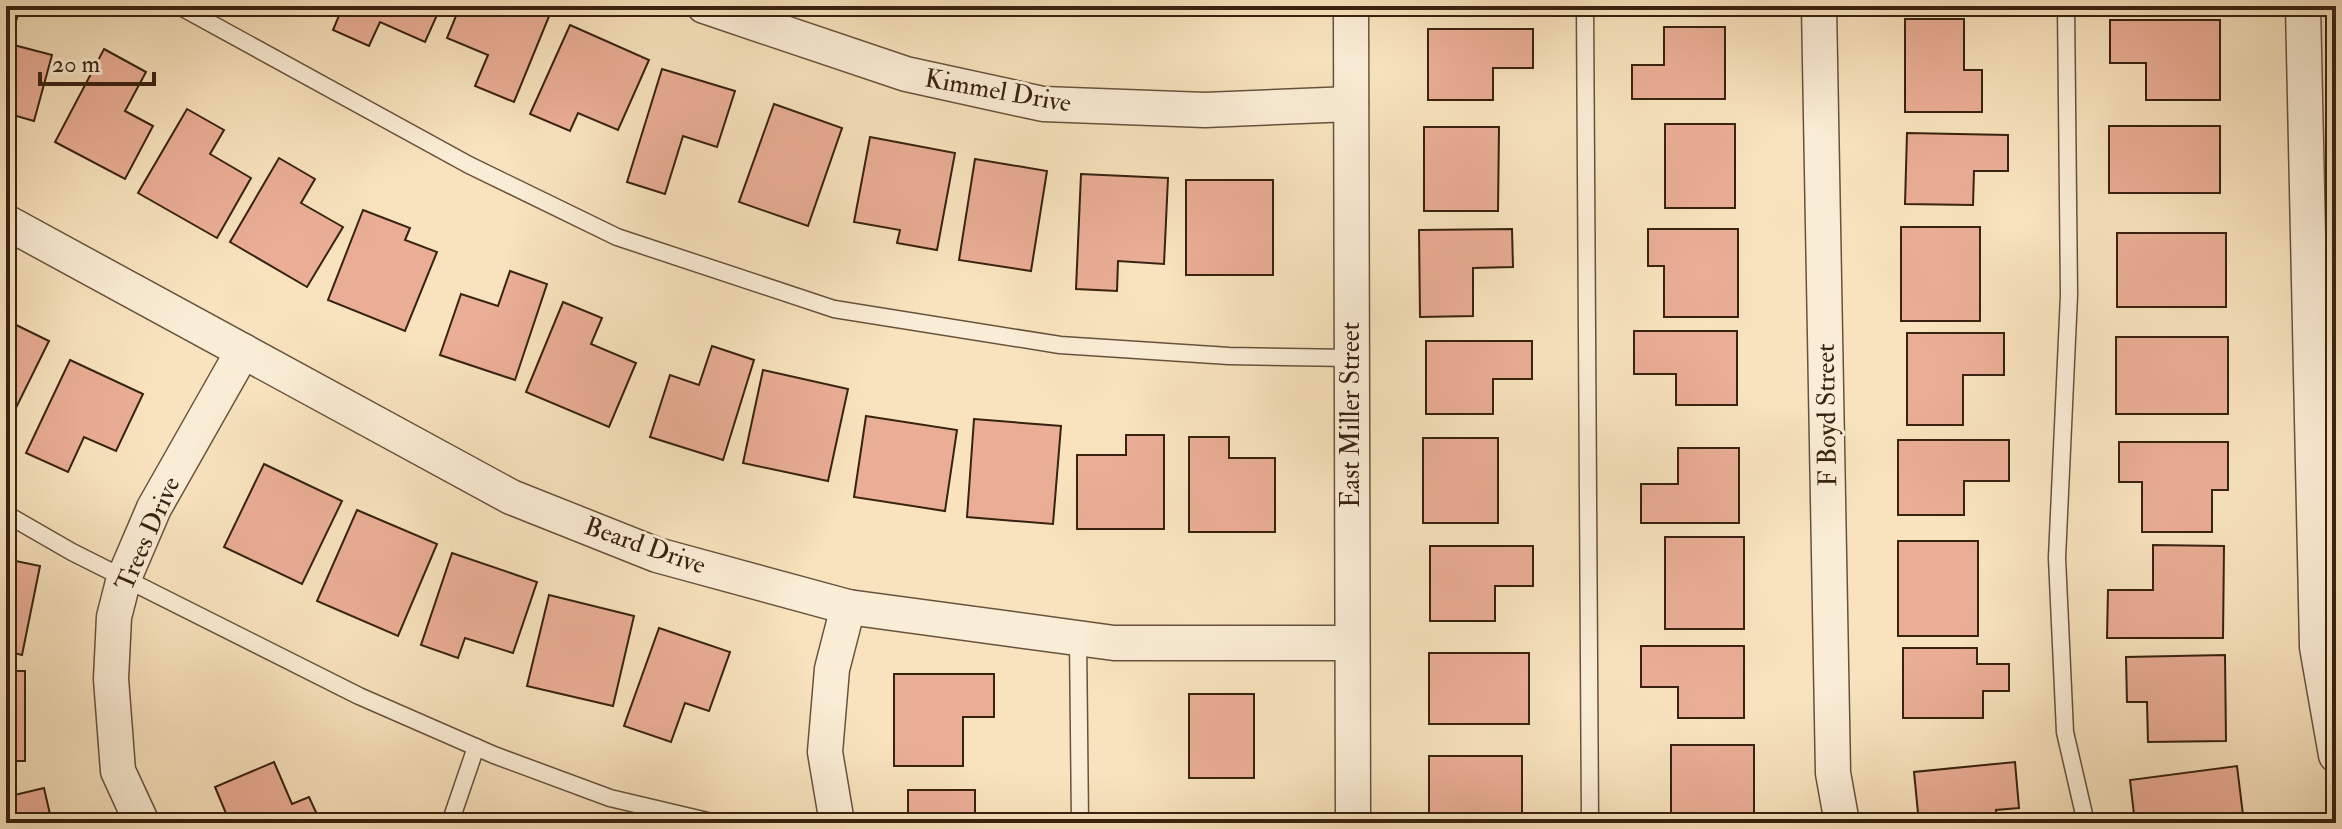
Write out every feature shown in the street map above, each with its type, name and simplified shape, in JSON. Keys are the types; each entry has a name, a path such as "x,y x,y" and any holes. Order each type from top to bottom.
{"street":[{"name":"Kimmel Drive","path":"704,6 906,74 1043,104 1205,110 1351,104"},
{"name":"East Miller Street","path":"1351,6 1353,823"},
{"name":"F Boyd Street","path":"1819,6 1833,773 1842,823"},
{"path":"2303,6 2317,647 2336,755"},
{"name":"Beard Drive","path":"6,222 511,497 657,555 848,607 1114,643 1351,643"},
{"name":"Trees Drive","path":"142,823 118,771 111,679 114,617 124,578 154,508 243,351"},
{"path":"837,823 825,752 832,669 848,607"}],"lane":[{"path":"179,6 469,165 617,237 834,309 1060,345 1229,356 1351,358"},
{"path":"1585,6 1590,823"},
{"path":"2066,6 2069,295 2057,558 2065,732 2086,823"},
{"path":"6,514 124,578 359,696 476,747 610,798 716,823"},
{"path":"1078,638 1080,823"},
{"path":"450,823 476,747"}],"building":[{"path":"343,6 441,6 425,42 380,22 369,46 333,30"},
{"path":"460,6 545,6 552,9 514,102 475,86 488,55 447,38"},
{"path":"6,10 18,14 10,44 52,55 34,121 6,113"},
{"path":"1905,19 1964,19 1964,70 1982,70 1982,112 1905,112"},
{"path":"2110,20 2220,20 2220,100 2146,100 2146,63 2110,63"},
{"path":"570,25 649,60 618,130 578,113 570,131 530,114"},
{"path":"1664,27 1725,27 1725,99 1632,99 1632,65 1664,65"},
{"path":"1428,29 1533,29 1533,68 1493,68 1493,100 1428,100"},
{"path":"104,49 146,72 125,111 153,126 125,179 55,142"},
{"path":"662,69 735,91 717,147 683,136 665,194 627,182"},
{"path":"774,104 842,128 808,226 739,202"},
{"path":"187,109 224,130 210,154 251,178 217,238 138,193"},
{"path":"1665,124 1735,124 1735,208 1665,208"},
{"path":"2109,126 2220,126 2220,193 2109,193"},
{"path":"1424,127 1499,127 1498,211 1424,211"},
{"path":"1907,133 2008,135 2008,171 1974,171 1973,205 1905,204"},
{"path":"870,137 955,153 937,250 897,243 900,230 854,222"},
{"path":"279,158 315,179 301,203 343,227 307,287 230,242"},
{"path":"975,159 1047,171 1031,271 959,260"},
{"path":"1081,174 1168,178 1164,264 1118,261 1117,291 1076,289"},
{"path":"1186,180 1273,180 1273,275 1186,275"},
{"path":"363,210 410,228 405,240 437,252 405,331 328,300"},
{"path":"1901,227 1980,227 1980,321 1901,321"},
{"path":"1512,229 1513,267 1473,268 1473,316 1420,317 1419,230"},
{"path":"1648,229 1738,229 1738,317 1664,317 1664,266 1648,266"},
{"path":"2117,233 2226,233 2226,307 2117,307"},
{"path":"510,271 547,284 515,380 440,355 461,294 498,306"},
{"path":"563,302 602,318 591,344 636,363 609,427 526,392"},
{"path":"6,320 49,341 6,428"},
{"path":"1634,331 1737,331 1737,405 1676,405 1676,374 1634,374"},
{"path":"1907,333 2004,333 2004,375 1963,375 1963,425 1907,425"},
{"path":"2116,337 2228,337 2228,414 2116,414"},
{"path":"1426,341 1532,341 1532,379 1493,379 1493,414 1426,414"},
{"path":"712,346 754,360 723,460 650,437 670,375 699,385"},
{"path":"70,360 143,394 116,451 84,437 68,472 26,453"},
{"path":"763,370 848,389 828,481 743,463"},
{"path":"866,416 957,430 945,511 854,497"},
{"path":"974,419 1061,426 1053,524 967,517"},
{"path":"1126,435 1164,435 1164,529 1077,529 1077,455 1126,455"},
{"path":"1189,437 1229,437 1229,458 1275,458 1275,532 1189,532"},
{"path":"1423,438 1498,438 1498,523 1423,523"},
{"path":"1898,440 2009,440 2009,481 1964,481 1964,515 1898,515"},
{"path":"2119,442 2228,442 2228,490 2212,490 2212,532 2142,532 2142,482 2119,482"},
{"path":"1678,448 1739,448 1739,523 1641,523 1641,484 1678,484"},
{"path":"264,464 342,501 302,584 224,547"},
{"path":"357,510 437,544 398,636 317,601"},
{"path":"1665,537 1744,537 1744,629 1665,629"},
{"path":"1898,541 1978,541 1978,636 1898,636"},
{"path":"2153,545 2224,546 2223,638 2107,638 2108,590 2153,590"},
{"path":"1430,546 1533,546 1533,586 1495,586 1495,621 1430,621"},
{"path":"452,553 537,582 513,653 465,638 458,658 421,645"},
{"path":"6,559 40,566 22,655 6,651"},
{"path":"549,595 634,616 613,706 527,686"},
{"path":"659,628 730,652 709,711 685,703 671,742 624,726"},
{"path":"1641,646 1744,646 1744,718 1678,718 1678,687 1641,687"},
{"path":"1903,648 1977,648 1977,664 2009,664 2009,691 1983,691 1983,718 1903,718"},
{"path":"1429,653 1529,653 1529,724 1429,724"},
{"path":"2225,655 2226,741 2148,742 2147,702 2127,702 2126,657"},
{"path":"6,671 25,671 25,761 6,761"},
{"path":"894,674 994,674 994,717 963,717 963,766 894,766"},
{"path":"1189,694 1254,694 1254,778 1189,778"},
{"path":"1671,745 1754,745 1754,823 1671,823"},
{"path":"1429,756 1522,756 1522,822 1429,822"},
{"path":"274,762 292,804 309,797 321,823 230,823 215,787"},
{"path":"2015,762 2019,808 1996,810 1997,823 1919,823 1914,772"},
{"path":"2237,766 2244,823 2135,823 2130,780"},
{"path":"44,788 52,823 6,823 6,797"},
{"path":"908,790 975,790 975,823 908,823"},
{"path":"1175,819 1260,819 1260,823 1175,823"}]}
